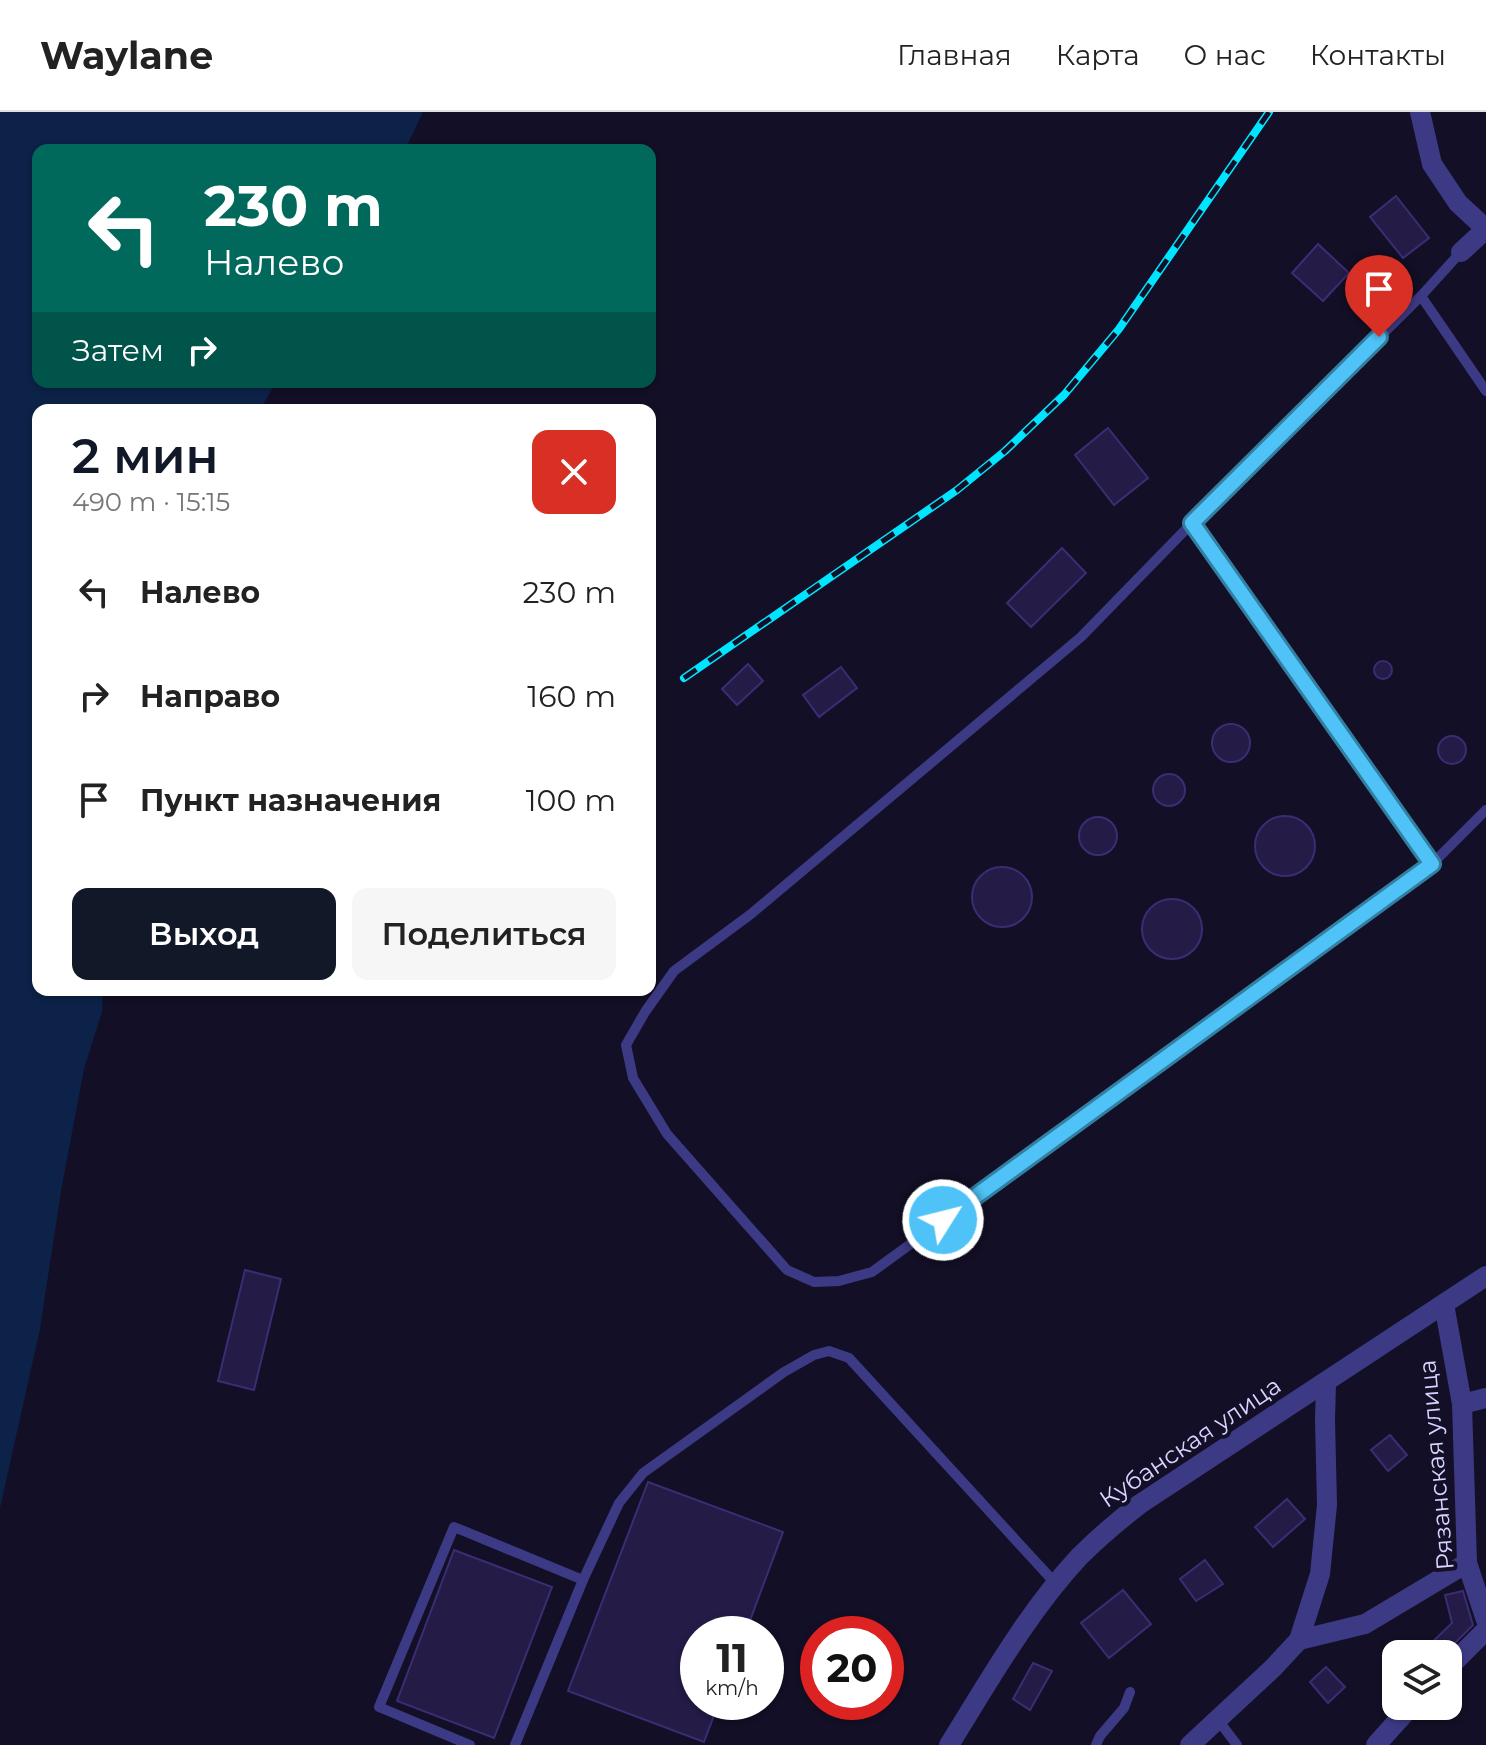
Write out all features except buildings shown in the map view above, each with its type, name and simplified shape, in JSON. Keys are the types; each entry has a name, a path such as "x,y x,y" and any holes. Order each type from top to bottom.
{"street":[{"path":"1420,112 1432,164 1458,203 1486,229 1461,252"},
{"name":"Кубанская улица","path":"949,1745 1013,1642 1056,1584 1105,1532 1140,1504 1486,1276"},
{"name":"Рязанская улица","path":"1444,1304 1462,1404 1467,1563 1486,1620"},
{"path":"1190,1745 1299,1640 1320,1574 1327,1505 1326,1383"},
{"path":"1462,1404 1486,1398"},
{"path":"1299,1640 1365,1624 1467,1563"},
{"path":"1462,1654 1486,1630"},
{"path":"1376,1745 1398,1720"}],"lane":[{"path":"1461,252 1421,296 1081,637 751,914 674,971 626,1045 633,1078 667,1134 787,1270 814,1282 839,1281 872,1272 1432,864 1486,810"},
{"path":"1421,296 1486,391"},
{"path":"1192,523 1432,864"},
{"path":"515,1745 583,1580 619,1503 643,1473 784,1372 814,1355 829,1351 849,1358 1056,1584"},
{"path":"470,1745 379,1707 454,1527 583,1580"},
{"path":"1096,1745 1124,1708 1130,1692"},
{"path":"1218,1720 1237,1745"}],"water":[{"path":"0,112 423,112 408,144 32,144 32,388 273,388 263,404 32,404 32,996 103,996 102,1012 84,1069 61,1191 40,1329 0,1508"}],"railway":[{"path":"684,678 957,490 1005,451 1064,395 1119,329 1269,112"}],"route":[{"path":"943,1220 1432,864 1192,523 1379,337"}]}
